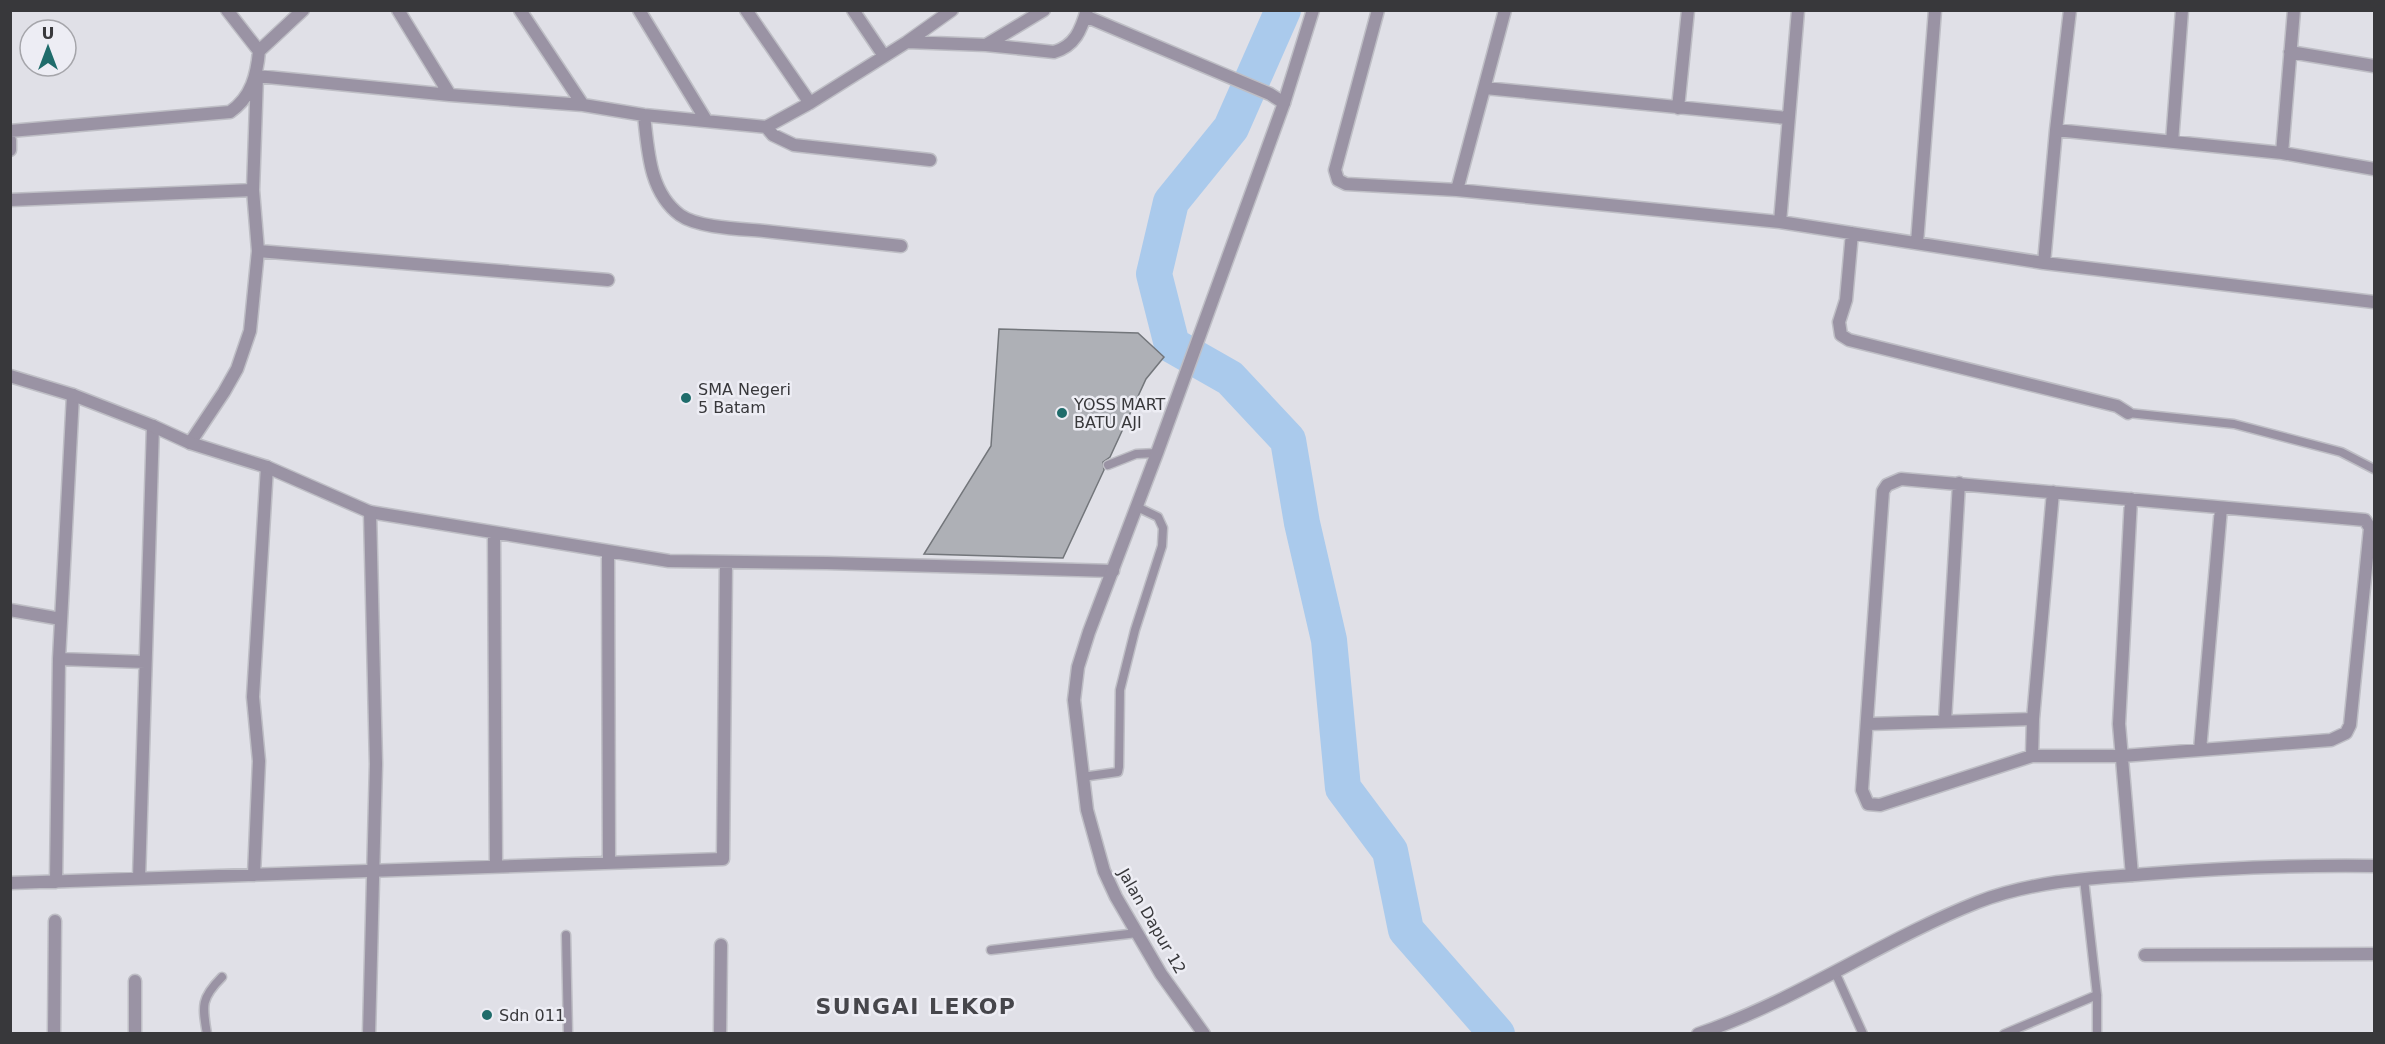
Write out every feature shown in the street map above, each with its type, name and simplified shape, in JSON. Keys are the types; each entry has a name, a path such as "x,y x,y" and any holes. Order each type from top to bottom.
{"street":[{"path":"227,10 259,51"},
{"path":"190,443 237,369 250,331 258,251 253,189 256,76 259,51 303,10"},
{"path":"398,10 450,95"},
{"path":"520,10 583,105"},
{"path":"746,10 810,103"},
{"path":"853,10 884,56"},
{"path":"256,76 583,105 644,115 766,127 810,103 907,42 952,10"},
{"path":"986,45 1044,10"},
{"name":"Jalan Dapur 12","path":"1204,1034 1161,974 1116,897 1104,871 1087,810 1074,700 1078,667 1284,103 1313,10"},
{"path":"1378,10 1335,175 1338,180 1346,184 1457,190 1779,222 2044,263 2374,302"},
{"path":"1457,190 1505,10"},
{"path":"1678,108 1688,10"},
{"path":"1779,222 1798,10"},
{"path":"1917,243 1935,10"},
{"path":"2044,263 2070,10"},
{"path":"2172,142 2182,10"},
{"path":"2282,153 2294,10"},
{"path":"644,12 706,120"},
{"path":"907,42 986,45 1054,52 1064,50 1072,44 1086,13 1215,72 1270,94 1284,103"},
{"path":"2290,52 2374,66"},
{"path":"10,131 230,112 238,106 256,76"},
{"path":"1485,88 1787,118"},
{"path":"644,115 650,168 658,187 669,204 681,216 712,225 901,246"},
{"path":"766,127 773,135 794,145 930,160"},
{"path":"2056,130 2282,153 2374,169"},
{"path":"10,140 10,150"},
{"path":"10,200 253,189"},
{"path":"1852,233 1846,300 1839,322 1841,335 1849,340 2117,406 2128,413"},
{"path":"258,251 608,280"},
{"path":"10,376 73,395 190,443 267,467 370,512 494,534 669,561 827,562 1113,571"},
{"path":"56,882 59,659 73,395"},
{"path":"139,879 153,426"},
{"path":"254,875 259,761 253,697 267,467"},
{"path":"1901,479 1959,483 2368,521 2370,528 2350,725 2346,733 2331,740 2122,756 2032,756 1873,805 1865,800 1862,790 1883,491 1887,485 1901,479"},
{"path":"1945,721 1959,483"},
{"path":"2032,756 2033,719 2054,492"},
{"path":"2131,500 2119,724 2132,875"},
{"path":"2200,750 2221,508"},
{"path":"369,1034 376,764 370,512"},
{"path":"494,534 496,867"},
{"path":"608,552 609,863"},
{"path":"10,883 723,859 726,562"},
{"path":"10,610 61,619"},
{"path":"59,659 145,662"},
{"path":"1868,724 2033,719"},
{"path":"1698,1034 1738,1019 1978,902 2036,884 2213,869 2374,866"},
{"path":"54,1034 55,921"},
{"path":"720,1034 721,945"},
{"path":"2145,955 2374,954"},
{"path":"135,981 135,1034"}],"lane":[{"path":"2128,413 2234,424 2341,452 2374,469"},
{"path":"1108,465 1136,454 1157,453"},
{"path":"1082,777 1118,772 1120,690 1162,546 1164,528 1158,517 1137,507"},
{"path":"2084,879 2097,995 2097,1034"},
{"path":"991,950 1137,933"},
{"path":"566,935 568,1034"},
{"path":"1835,972 1863,1034"},
{"path":"207,1034 203,1013 207,992 222,977"},
{"path":"2004,1034 2097,995"}],"building":[{"name":"YOSS MART BATU AJI","path":"999,329 1138,333 1164,357 1146,379 1110,457 1103,462 1104,470 1063,558 924,554 991,446"}],"waterway":[{"path":"1283,10 1231,128 1171,202 1154,274 1172,345 1230,378 1288,440 1302,523 1329,640 1343,788 1390,851 1406,930 1497,1034"}],"place":[{"name":"SMA Negeri 5 Batam","path":"686,398"},
{"name":"YOSS MART BATU AJI","path":"1062,413"},
{"name":"Sdn 011","path":"487,1015"}],"district":[{"name":"SUNGAI LEKOP","path":"916,1006"}]}
